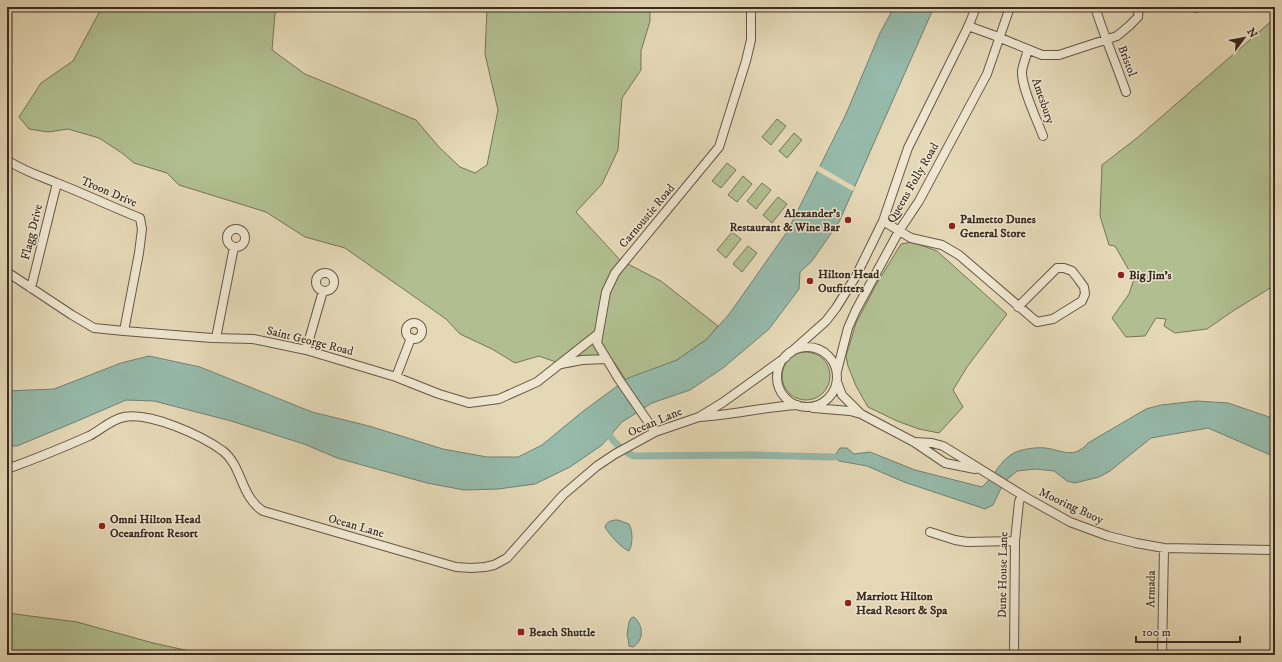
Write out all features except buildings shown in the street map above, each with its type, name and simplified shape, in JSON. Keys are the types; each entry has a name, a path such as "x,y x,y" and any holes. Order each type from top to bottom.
{"street":[{"name":"Carnoustie Road","path":"655,432 618,378 597,343 606,292 615,273 719,147 746,61 751,40 751,7"},
{"name":"Queens Folly Road","path":"788,355 826,321 856,276 883,221 908,148 976,7"},
{"name":"Queens Folly Road","path":"837,371 851,319 899,231 919,200 987,74 1010,7"},
{"name":"Bristol","path":"1095,7 1126,92"},
{"path":"968,26 1042,55 1059,55 1117,36 1138,17 1139,7"},
{"name":"Amesbury","path":"1028,50 1023,64 1022,77 1043,136"},
{"name":"Troon Drive","path":"7,160 15,166 42,178 140,218 142,229 139,253 124,332"},
{"name":"Flagg Drive","path":"31,288 57,183"},
{"path":"883,221 911,238 942,245 959,255 1018,306 1037,322 1053,319 1082,301 1085,294 1084,287 1072,271 1064,268 1058,268 1018,306"},
{"path":"216,338 234,247"},
{"name":"Saint George Road","path":"7,272 94,328 124,332 253,339 306,350 396,377 439,394 469,403 499,399 537,382 598,334"},
{"path":"306,350 323,291"},
{"path":"396,377 411,338"},
{"path":"806,347 818,349 828,356 832,360 837,371 837,382 829,398 822,403 808,407 798,405 785,397 778,384 779,369 788,355 795,350 806,347"},
{"name":"Ocean Lane","path":"7,469 73,443 92,434 108,422 123,417 136,416 149,418 184,430 210,443 223,452 236,467 249,498 257,507 263,510 336,533 456,567 471,568 494,565 507,558 563,495 591,470 635,442 655,432 698,417 728,398 788,355"},
{"name":"Saint George Road","path":"560,364 582,360 606,359"},
{"name":"Mooring Buoy","path":"837,382 842,395 861,414 914,442 945,463 973,468 982,472"},
{"name":"Ocean Lane","path":"698,417 717,416 798,405"},
{"name":"Mooring Buoy","path":"808,407 861,414"},
{"name":"Mooring Buoy","path":"914,442 932,443 943,446 1022,496 1070,522 1108,536 1164,548 1275,550"},
{"name":"Dune House Lane","path":"1014,655 1015,541 1019,502 1022,496"},
{"path":"930,532 966,542 1015,541"},
{"name":"Armada","path":"1162,655 1164,548"}],"shaded area":[{"path":"102,7 281,7 275,14 272,50 305,74 416,120 439,147 460,167 475,173 487,165 498,110 485,54 487,7 650,7 650,21 641,51 641,70 622,98 618,150 602,184 576,212 620,260 661,281 718,326 707,339 677,360 626,380 614,362 585,363 570,367 539,356 515,363 492,349 460,334 446,319 345,248 305,237 266,212 179,185 167,173 134,163 99,138 68,129 48,132 29,129 19,117 41,83 73,61"},
{"path":"894,7 934,7 839,222 812,261 800,272 799,289 769,329 723,368 690,390 652,403 622,422 602,445 570,467 535,484 498,489 464,490 427,483 337,458 304,444 231,421 154,401 126,400 17,446 7,446 7,391 54,389 121,363 149,356 200,367 312,412 369,426 443,449 487,457 518,457 542,445 582,412 628,378 677,360 707,339 730,313 787,232 846,114 880,33"},
{"path":"1275,18 1275,285 1207,329 1175,333 1164,326 1166,319 1156,318 1145,336 1126,337 1112,318 1129,294 1134,279 1115,246 1109,245 1100,216 1102,165 1137,138"},
{"path":"777,119 786,126 771,145 762,137"},
{"path":"794,133 802,140 787,158 779,151"},
{"path":"727,163 736,170 721,188 712,181"},
{"path":"743,176 752,184 737,202 728,195"},
{"path":"762,183 771,190 756,209 747,201"},
{"path":"778,197 787,204 772,223 763,215"},
{"path":"732,232 741,239 726,258 717,250"},
{"path":"912,242 937,251 1007,314 967,367 953,390 963,407 939,433 919,429 897,421 868,407 856,386 848,366 846,356 856,323 877,283 901,244"},
{"path":"748,246 757,253 742,272 733,264"},
{"path":"801,352 811,352 820,356 826,362 829,367 829,385 820,396 811,400 801,400 792,396 786,390 782,381 782,371 786,362 792,356"},
{"path":"1197,401 1228,403 1275,419 1275,457 1208,428 1151,438 1110,471 1099,477 1075,483 1067,481 1054,471 1035,469 1017,471 1004,482 993,505 985,509 904,482 867,466 839,461 834,457 840,448 847,448 854,454 870,452 915,470 982,487 1001,464 1014,453 1029,449 1041,448 1073,453 1146,409 1161,405"},
{"path":"618,520 629,524 632,534 632,541 629,551 626,550 609,533 605,527 610,521"},
{"path":"7,613 77,622 153,643 208,655 7,655"},
{"path":"634,617 640,624 641,637 637,644 633,647 629,646 627,635 629,622 631,618"}],"pier":[{"path":"819,166 855,187 853,191 817,171"}],"waterway":[{"path":"610,436 621,448 634,456 752,455 834,457"}],"place":[{"name":"Alexander's Restaurant & Wine Bar","path":"848,220"},
{"name":"Palmetto Dunes General Store","path":"952,226"},
{"name":"Big Jim's","path":"1121,275"},
{"name":"Hilton Head Outfitters","path":"810,281"},
{"name":"Omni Hilton Head Oceanfront Resort","path":"102,526"},
{"name":"Marriott Hilton Head Resort & Spa","path":"848,603"},
{"name":"Beach Shuttle","path":"521,632"}]}
